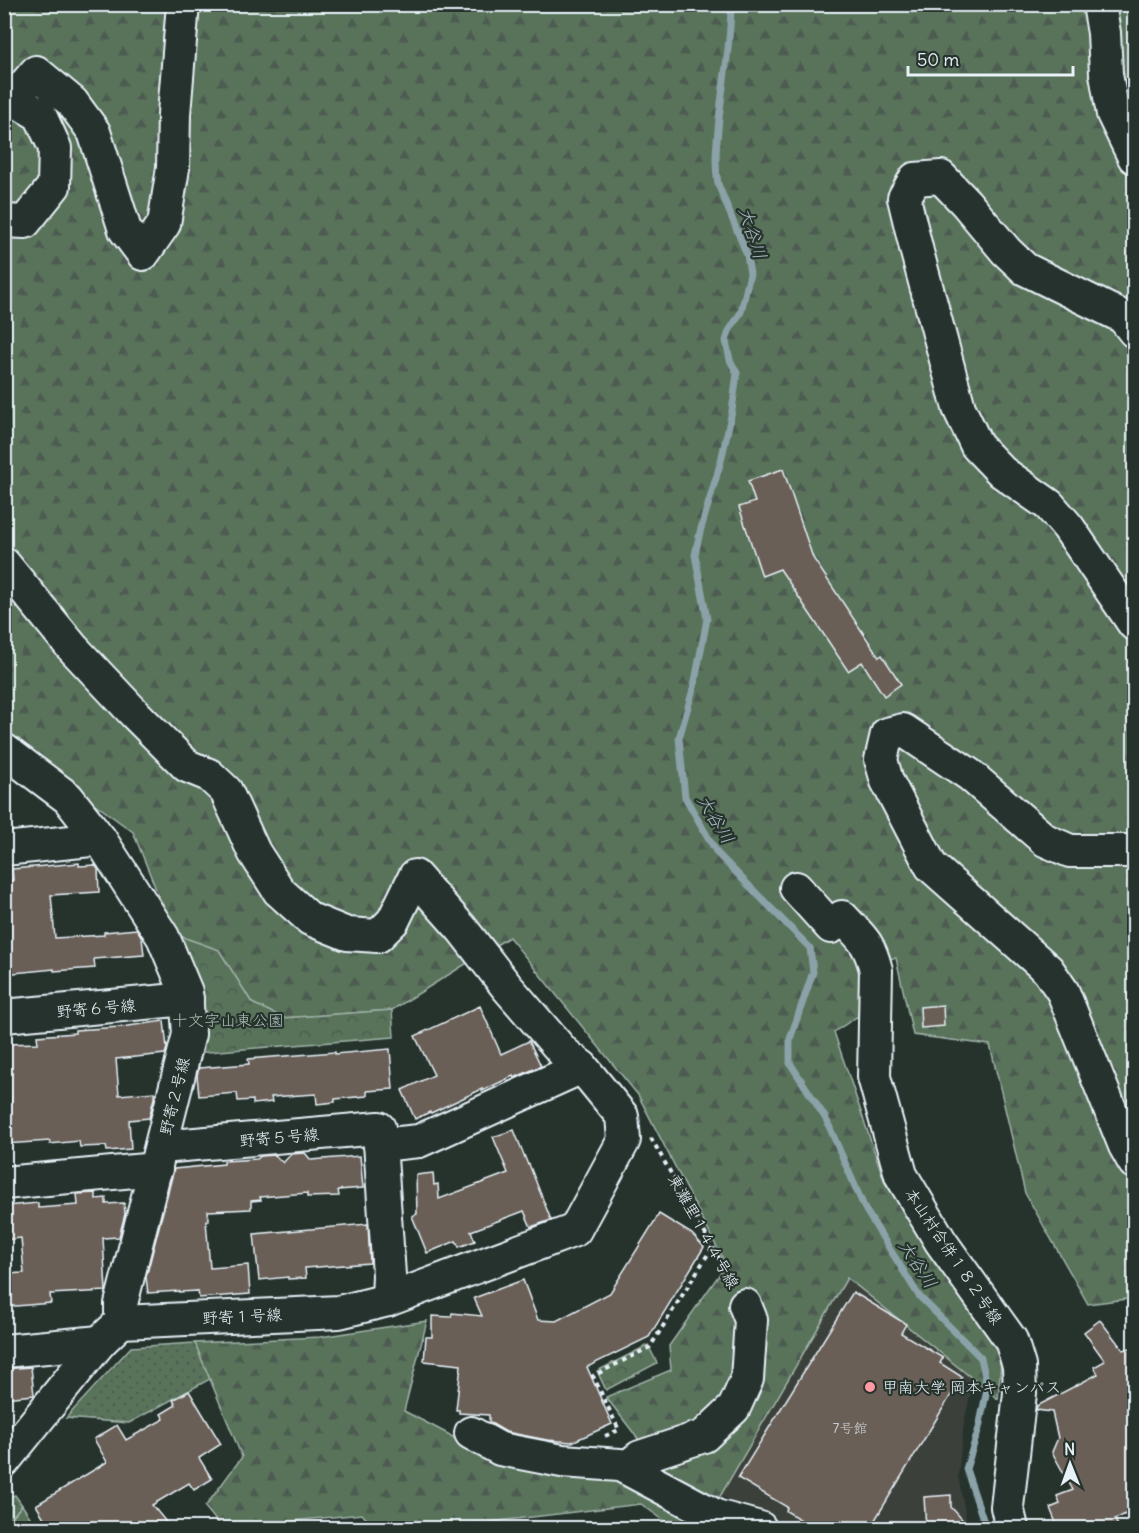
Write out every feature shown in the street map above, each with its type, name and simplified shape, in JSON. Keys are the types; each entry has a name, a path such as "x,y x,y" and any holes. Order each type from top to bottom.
{"street":[{"path":"4,221 25,222 54,186 55,148 40,115 13,99 36,72 72,102 94,132 125,230 142,254 164,224 170,190 183,4"},
{"path":"1099,4 1104,33 1106,74 1113,114 1134,157"},
{"path":"1134,331 1123,317 1025,270 1006,252 966,203 941,177 915,179 904,198 959,408 977,446 1002,472 1050,505 1068,527 1134,624"},
{"path":"4,564 72,648 136,715 187,766 210,775 226,791 254,852 279,891 310,919 347,934 378,936 393,921 415,876 462,929 507,987 564,1053 582,1067 622,1116"},
{"path":"1134,851 1070,851 1045,840 970,775 951,762 903,730 887,734 881,760 886,781 931,866 1048,970 1063,992 1125,1146 1134,1162"},
{"name":"野寄２号線","path":"4,750 68,798 100,838 163,937 186,992 189,1034 121,1304 111,1332"},
{"path":"4,849 100,838"},
{"name":"本山村合併１８２号線","path":"796,888 831,927 842,917 868,944 876,970 874,1077 901,1175 941,1242 1011,1340 1019,1366 1020,1393 1007,1507 1012,1528"},
{"name":"野寄６号線","path":"4,1016 187,999"},
{"path":"388,1300 389,1275 380,1145 419,1142 582,1067"},
{"name":"野寄１号線","path":"4,1351 111,1332 339,1312 388,1300 575,1230 624,1140 622,1116"},
{"name":"野寄５号線","path":"4,1183 159,1158 379,1128 380,1145"},
{"name":"東灘里１４４号線","path":"623,1466 640,1457 704,1436 734,1408 747,1379 751,1320 745,1305"},
{"path":"4,1461 111,1332"},
{"path":"471,1433 500,1449 562,1461 623,1466 716,1516 760,1528"}],"path":[{"name":"東灘里１４４号線","path":"622,1116 632,1113 643,1123 745,1305"},
{"path":"623,1466 605,1436 619,1430 593,1376 650,1347 713,1246"}],"shaded area":[{"name":"甲南大学 岡本キャンパス","path":"852,1244 975,1372 964,1423 958,1476 966,1518 976,1528 784,1528 741,1507 655,1458"}],"green space":[{"path":"5,5 1134,5 1134,1298 1088,1304 1025,1193 990,1045 913,1035 896,958 862,962 858,1016 834,1032 885,1183 1002,1350 998,1399 847,1278 704,1524 673,1527 641,1504 440,1528 374,1528 362,1514 222,1528 205,1507 242,1457 195,1343 320,1337 427,1321 404,1411 448,1434 483,1458 597,1475 659,1466 606,1397 671,1370 669,1346 726,1265 638,1095 509,937 392,1010 283,1018 252,1003 219,950 174,934 133,832 5,738"},
{"name":"十文字山東公園","path":"174,934 219,950 252,1003 283,1018 392,1010 394,1037 195,1053"},
{"path":"195,1343 210,1379 129,1423 66,1418 131,1347"},
{"path":"648,1345 657,1363 606,1390 597,1371"},
{"path":"15,1495 22,1505 5,1526 5,1499"},
{"path":"22,1505 37,1528 5,1528 5,1526"}],"building":[{"path":"783,469 813,558 879,657 882,655 901,684 884,696 862,662 848,671 780,569 762,576 739,507 755,502 748,481"},
{"path":"79,863 79,866 95,865 98,869 99,892 51,895 55,938 104,935 104,932 137,929 142,938 144,955 94,959 95,968 4,974 4,881 13,880 12,869"},
{"path":"943,1005 944,1026 921,1028 920,1007"},
{"path":"480,1006 501,1054 529,1041 541,1066 415,1119 402,1090 434,1075 415,1036"},
{"path":"164,1021 167,1048 165,1054 116,1059 119,1095 154,1092 149,1118 129,1120 131,1149 107,1151 106,1146 80,1147 79,1141 50,1144 50,1141 4,1144 4,1104 11,1103 7,1044 38,1043 37,1036 75,1033 75,1030"},
{"path":"390,1049 393,1089 367,1091 367,1096 335,1099 335,1102 317,1104 316,1094 271,1097 272,1102 253,1104 253,1100 238,1101 237,1093 199,1096 197,1075 199,1068 249,1064 248,1059"},
{"path":"514,1130 551,1220 531,1227 524,1211 471,1231 475,1241 459,1247 456,1241 427,1253 412,1216 417,1214 416,1175 433,1173 434,1185 438,1184 439,1199 508,1173 493,1137"},
{"path":"305,1153 311,1160 360,1156 363,1188 338,1190 339,1196 307,1197 307,1193 260,1197 261,1200 251,1201 251,1209 208,1211 209,1221 206,1221 210,1268 248,1265 250,1294 199,1298 198,1291 148,1293 146,1277 174,1169 224,1164 224,1161 257,1159 261,1156 275,1155 283,1163 291,1154"},
{"path":"96,1193 96,1199 106,1198 106,1204 124,1203 125,1214 119,1237 103,1238 106,1291 50,1294 51,1303 4,1307 4,1274 24,1273 21,1238 4,1240 6,1206 38,1203 38,1208 78,1205 77,1194"},
{"path":"659,1214 692,1234 704,1247 649,1337 587,1367 612,1424 572,1442 547,1440 506,1432 489,1422 489,1415 459,1413 459,1410 456,1410 461,1365 424,1361 426,1337 432,1337 432,1316 451,1317 452,1313 482,1316 474,1298 523,1280 538,1320 556,1321 610,1293"},
{"path":"368,1224 370,1263 305,1268 306,1278 259,1280 254,1234"},
{"path":"853,1292 906,1324 901,1333 943,1358 940,1363 962,1377 870,1528 814,1528 786,1511 787,1507 738,1478"},
{"path":"1100,1320 1123,1350 1134,1347 1134,1510 1115,1519 1119,1528 1058,1528 1050,1508 1060,1504 1057,1496 1073,1490 1052,1452 1058,1438 1052,1412 1036,1410 1037,1406 1098,1374 1094,1367 1105,1361 1084,1332"},
{"path":"31,1367 34,1395 4,1398 4,1369"},
{"path":"189,1391 221,1444 199,1458 212,1479 194,1490 189,1483 152,1505 171,1528 50,1528 36,1505 107,1462 94,1439 117,1425 126,1440 164,1419 161,1414 176,1405 173,1400"},
{"path":"951,1495 951,1507 970,1528 926,1528 924,1497"}],"waterway":[{"name":"大谷川","path":"731,4 717,135 716,168 718,184 747,255 750,274 741,312 729,331 726,341 730,360 737,373 732,411 695,555 707,619 694,686 679,738 685,797 717,853 810,948 813,972 790,1039 790,1063 826,1119 865,1209 919,1296 981,1358 986,1394 979,1428 966,1469 986,1528"}],"place":[{"name":"甲南大学 岡本キャンパス","path":"870,1387"}]}
